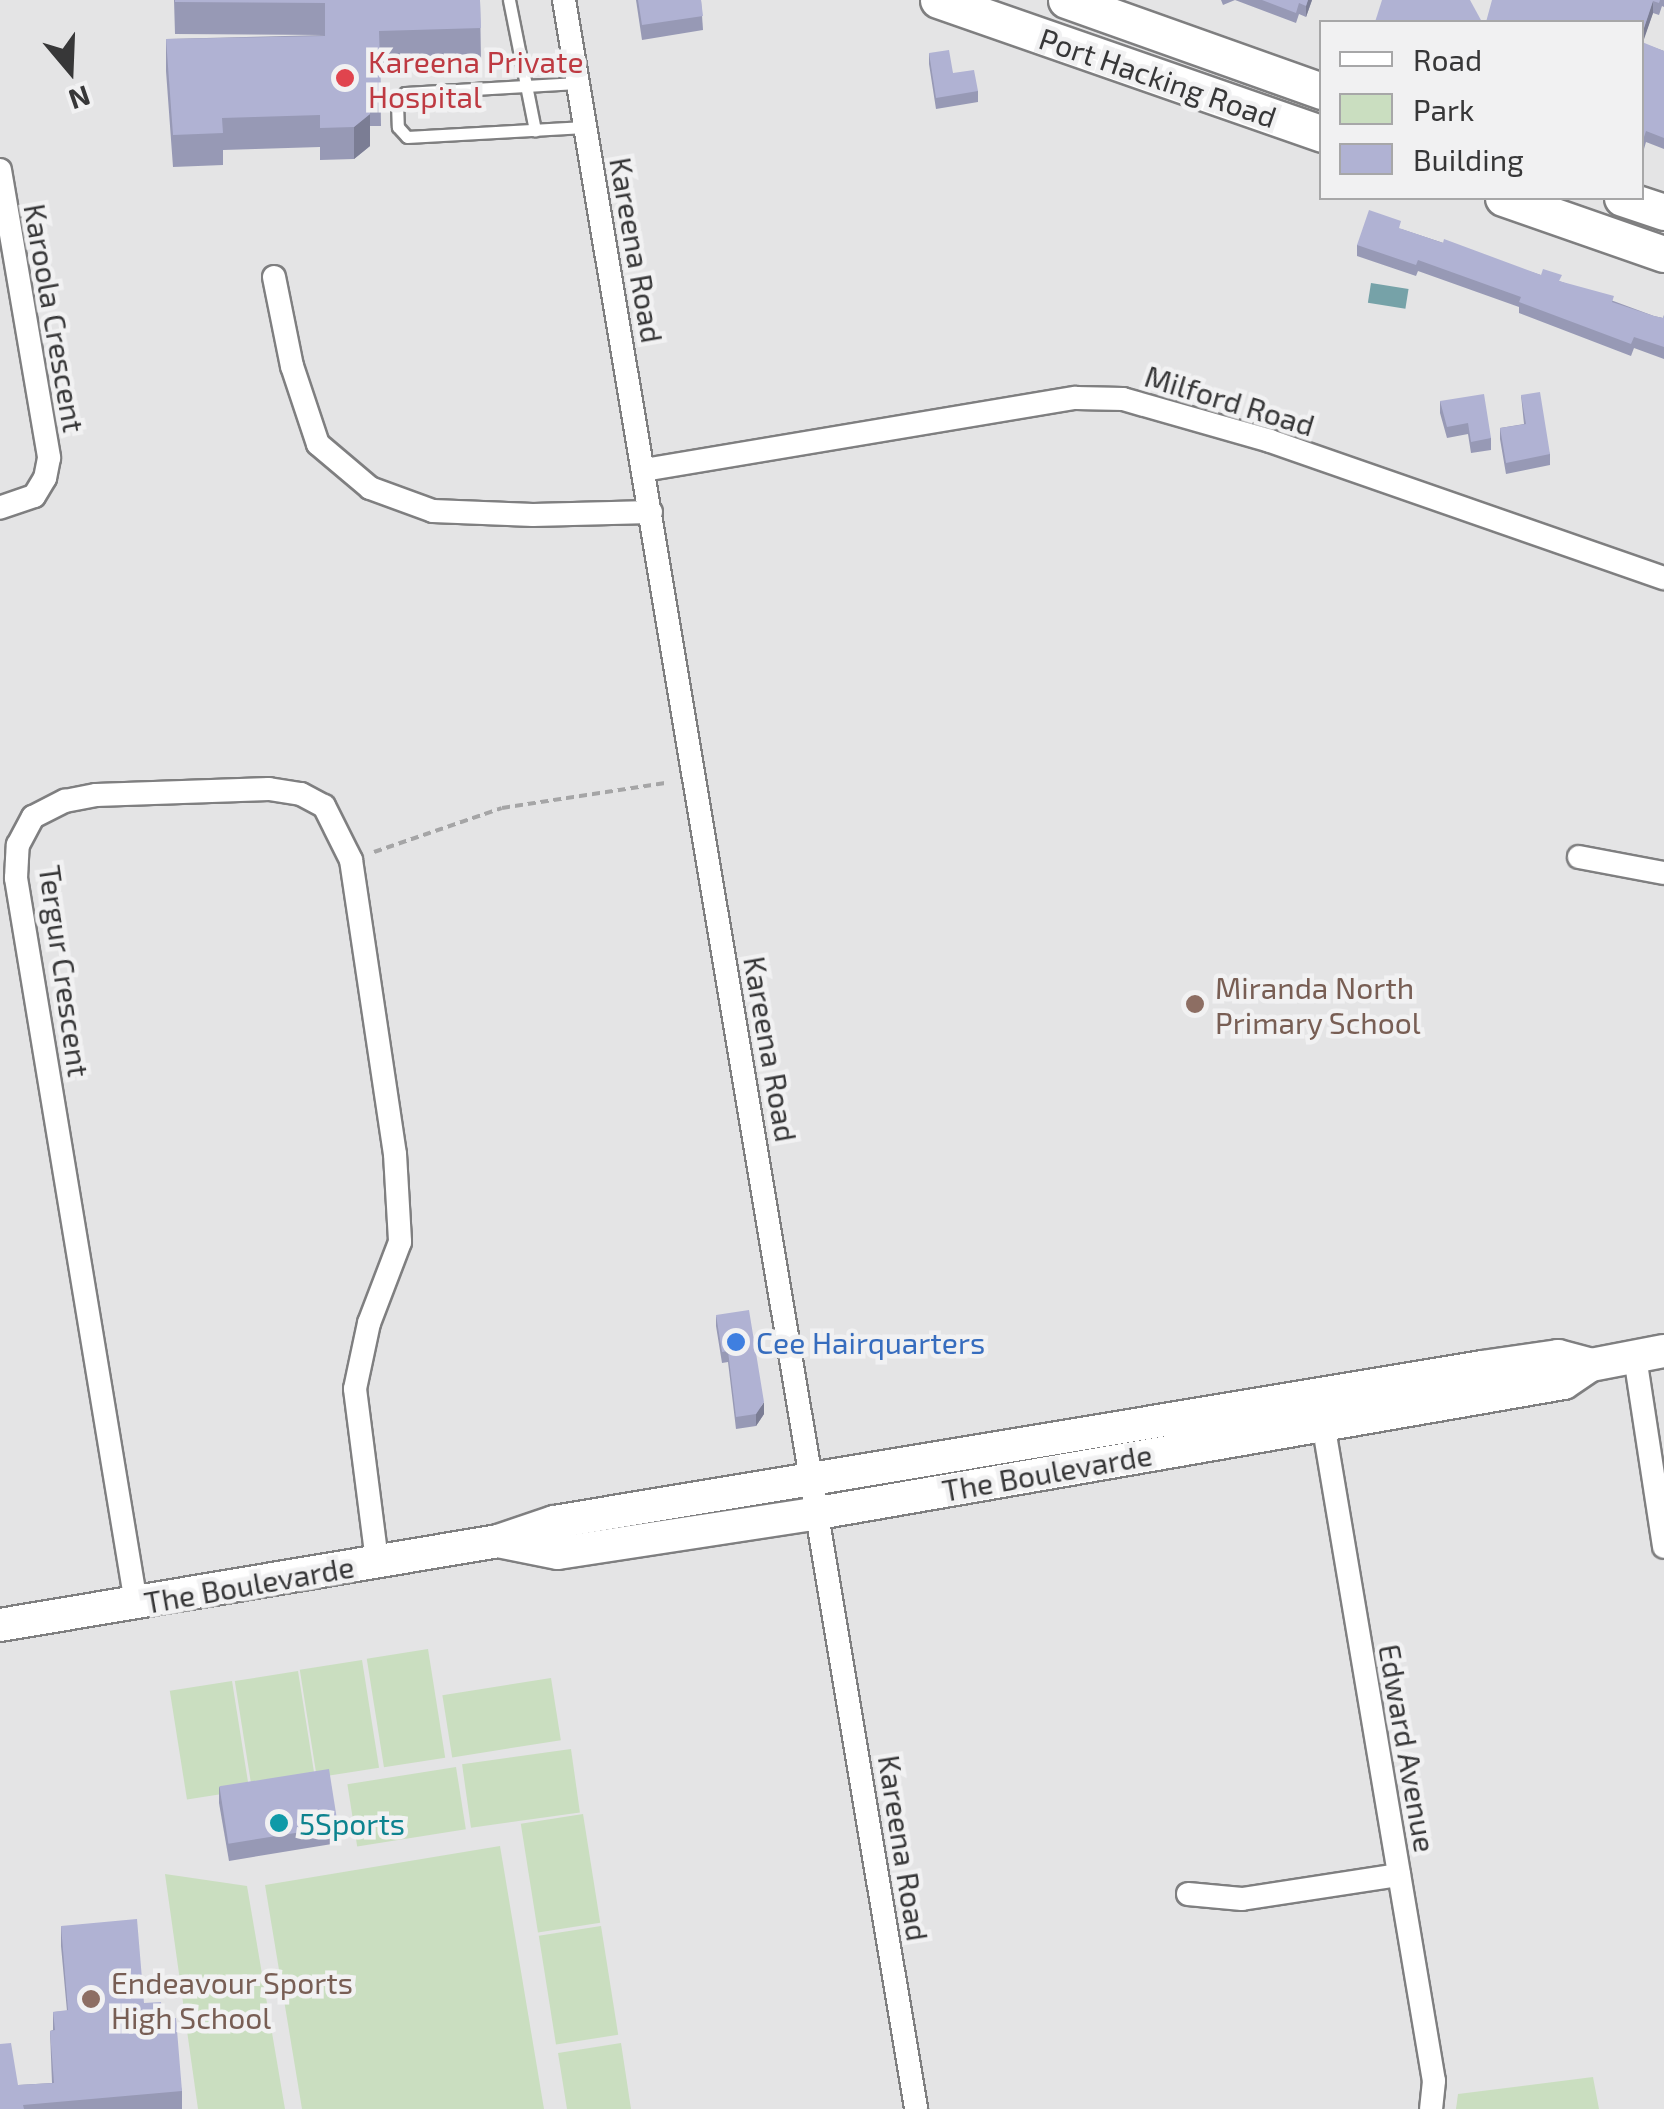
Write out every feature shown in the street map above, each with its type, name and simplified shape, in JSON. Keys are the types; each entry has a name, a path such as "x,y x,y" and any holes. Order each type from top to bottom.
{"main road":[{"name":"Port Hacking Road","path":"938,0 1319,133"},
{"name":"Port Hacking Road","path":"1066,0 1319,90"},
{"path":"1509,200 1664,254"},
{"path":"1628,200 1664,212"},
{"name":"The Boulevarde","path":"0,1626 498,1541 558,1553 816,1496 1321,1410 1558,1356 1591,1365 1650,1354"}],"street":[{"name":"Kareena Road","path":"564,0 916,2109"},
{"name":"Karoola Crescent","path":"0,170 48,458 45,478 34,496 0,508"},
{"path":"274,277 292,366 318,444 370,488 434,512 533,516 651,512"},
{"name":"Milford Road","path":"644,470 1076,398 1123,399 1270,441 1664,578"},
{"name":"Tergur Crescent","path":"136,1603 16,878 18,845 33,818 65,800 96,795 269,789 301,794 324,806 351,860 395,1154 400,1242 369,1323 355,1389 376,1562"},
{"path":"1580,857 1664,873"},
{"path":"1650,1354 1664,1547"},
{"name":"Edward Avenue","path":"1321,1410 1434,2081 1431,2109"},
{"path":"1188,1894 1242,1899 1399,1875"}],"lane":[{"path":"509,0 535,130"},
{"path":"577,82 405,94 397,103 398,127 407,137 585,128"}],"path":[{"path":"351,860 502,808 665,782"}],"green space":[{"path":"428,1649 445,1758 384,1767 367,1659"},
{"path":"362,1660 379,1768 317,1778 300,1670"},
{"path":"298,1671 315,1779 252,1789 235,1681"},
{"path":"551,1678 561,1740 452,1757 442,1695"},
{"path":"232,1681 249,1790 187,1800 170,1691"},
{"path":"571,1749 580,1812 471,1828 462,1764"},
{"path":"456,1767 466,1829 357,1846 347,1784"},
{"path":"583,1814 600,1923 538,1933 521,1824"},
{"path":"500,1846 544,2109 302,2109 265,1885"},
{"path":"165,1874 247,1886 285,2109 198,2109"},
{"path":"601,1926 618,2035 556,2045 539,1936"},
{"path":"621,2043 631,2109 567,2109 558,2053"},
{"path":"1593,2077 1599,2109 1456,2109 1458,2094"}],"water":[{"path":"1371,283 1409,289 1405,309 1368,303"}],"building":[{"path":"175,0 480,0 481,28 379,31 381,94 370,95 370,114 354,127 320,128 320,115 222,118 223,133 173,135 166,39 325,36 325,3"},
{"path":"638,0 701,0 703,16 642,25"},
{"path":"1262,0 1308,0 1306,6 1299,3 1296,13"},
{"path":"1382,0 1470,0 1481,20 1376,20"},
{"path":"1492,0 1660,0 1653,1 1644,28 1644,20 1487,20"},
{"path":"1644,43 1664,51 1664,138 1646,131 1644,137"},
{"path":"949,50 953,73 974,70 978,91 936,98 929,53"},
{"path":"1369,210 1401,221 1399,228 1443,243 1444,239 1541,275 1543,269 1562,275 1559,281 1614,296 1612,302 1654,316 1664,315 1664,347 1634,337 1631,344 1519,302 1521,297 1418,260 1416,265 1357,245"},
{"path":"1540,392 1550,454 1506,463 1500,428 1526,424 1521,395"},
{"path":"1484,394 1491,438 1471,442 1468,423 1447,427 1440,401"},
{"path":"749,1310 764,1402 756,1414 736,1417 728,1351 722,1352 716,1315"},
{"name":"5Sports","path":"329,1769 338,1826 228,1844 219,1786"},
{"path":"137,1919 144,2003 161,2002 162,2012 170,2011 170,2018 176,2018 182,2091 0,2109 0,2044 11,2043 18,2085 54,2083 50,2031 55,2030 53,2012 68,2010 61,1926"}],"place":[{"name":"Kareena Private Hospital","path":"345,78"},
{"name":"Miranda North Primary School","path":"1195,1004"},
{"name":"Cee Hairquarters","path":"736,1342"},
{"name":"5Sports","path":"279,1823"},
{"name":"Endeavour Sports High School","path":"91,1999"}]}
